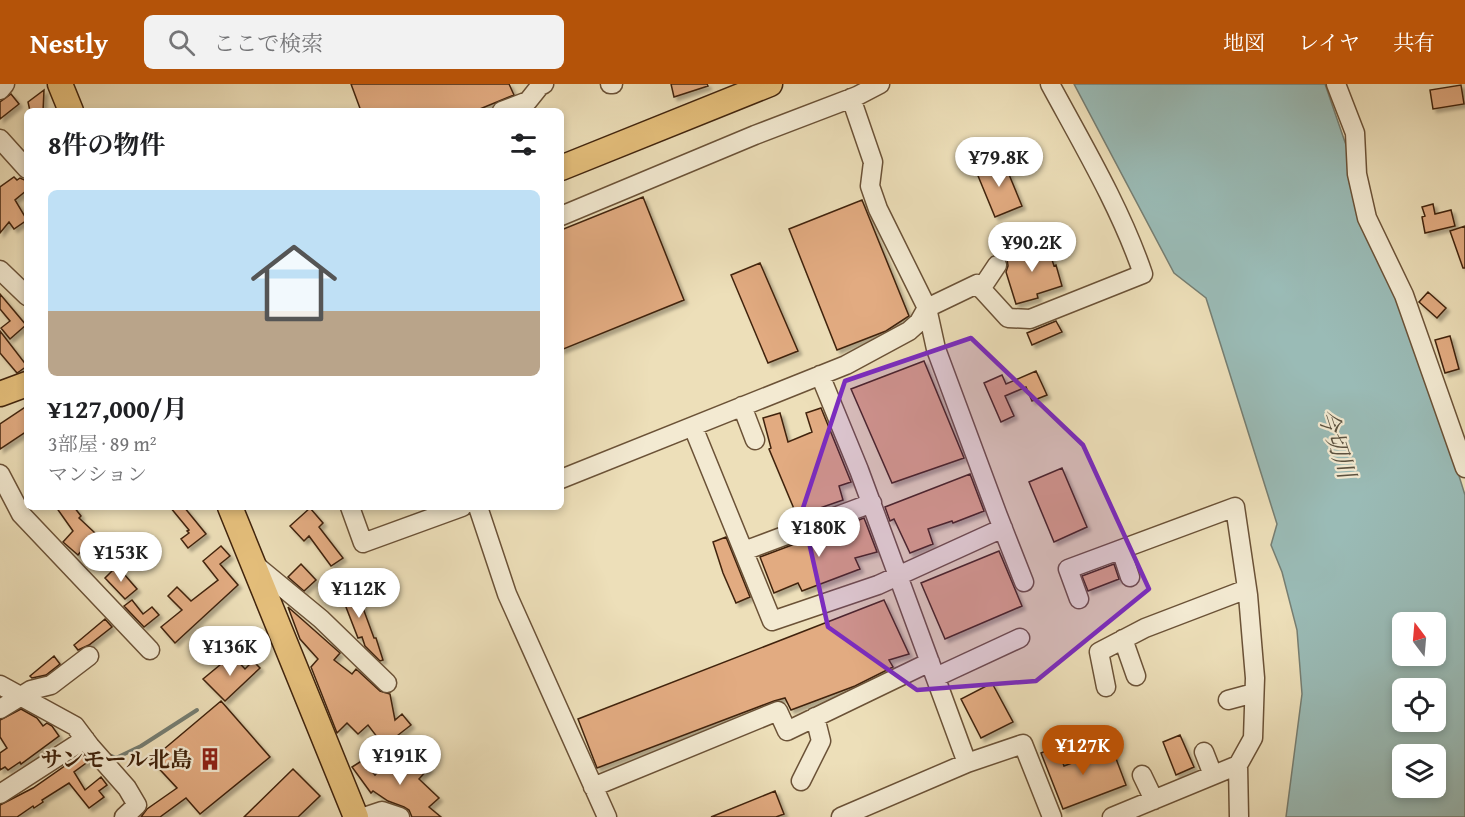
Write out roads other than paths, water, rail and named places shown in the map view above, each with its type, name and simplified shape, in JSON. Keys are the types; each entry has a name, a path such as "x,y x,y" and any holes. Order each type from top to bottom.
{"main road":[{"path":"60,84 70,108"},
{"path":"564,167 770,84"},
{"path":"0,394 24,385"},
{"path":"229,511 356,817"}],"street":[{"path":"0,90 5,84"},
{"path":"510,108 528,101 544,84"},
{"path":"564,215 755,135 851,98 880,84"},
{"path":"564,478 846,364 909,331 919,322 927,308 977,284 1008,318 1030,319 1143,274 1135,250 1050,84"},
{"path":"1336,84 1355,133 1357,174 1367,218 1404,295 1465,468"},
{"path":"851,98 873,162 870,186 878,209 927,308 936,349 1024,582"},
{"path":"0,139 24,166"},
{"path":"981,289 998,265"},
{"path":"0,270 24,293"},
{"path":"820,375 872,503 967,763"},
{"path":"742,406 755,440"},
{"path":"693,427 772,621 878,585 1003,528"},
{"path":"0,474 21,514 150,650"},
{"path":"744,551 872,503"},
{"path":"1079,599 1068,569 1235,507 1247,589 1255,678 1253,738 1238,765 1237,816"},
{"path":"351,510 363,543 470,510"},
{"path":"478,510 507,594 607,817"},
{"path":"1121,550 1130,577"},
{"path":"252,562 321,619 387,683"},
{"path":"1106,687 1099,651 1124,639 1146,621 1247,589"},
{"path":"593,787 778,711 787,731 815,717 1020,638"},
{"path":"1124,639 1136,676"},
{"path":"0,709 25,693 51,685 89,656"},
{"path":"0,685 25,693 75,726 85,739 107,754 137,805 124,817"},
{"path":"1228,700 1254,693"},
{"path":"801,781 821,741 815,717"},
{"path":"0,794 85,739"},
{"path":"843,817 967,763 1023,744 1052,817"},
{"path":"1204,752 1213,775"},
{"path":"1118,816 1238,765"},
{"path":"1142,775 1154,800"},
{"path":"364,817 382,811 399,817"}],"water":[{"name":"今切川","path":"1074,84 1325,84 1465,495 1465,817 1286,817 1302,694 1297,630 1282,572 1271,545 1277,524 1206,298 1174,273"}],"waterway":[{"path":"107,754 116,758 141,746 197,710"}],"place":[{"name":"サンモール北島","path":"210,759"}]}
